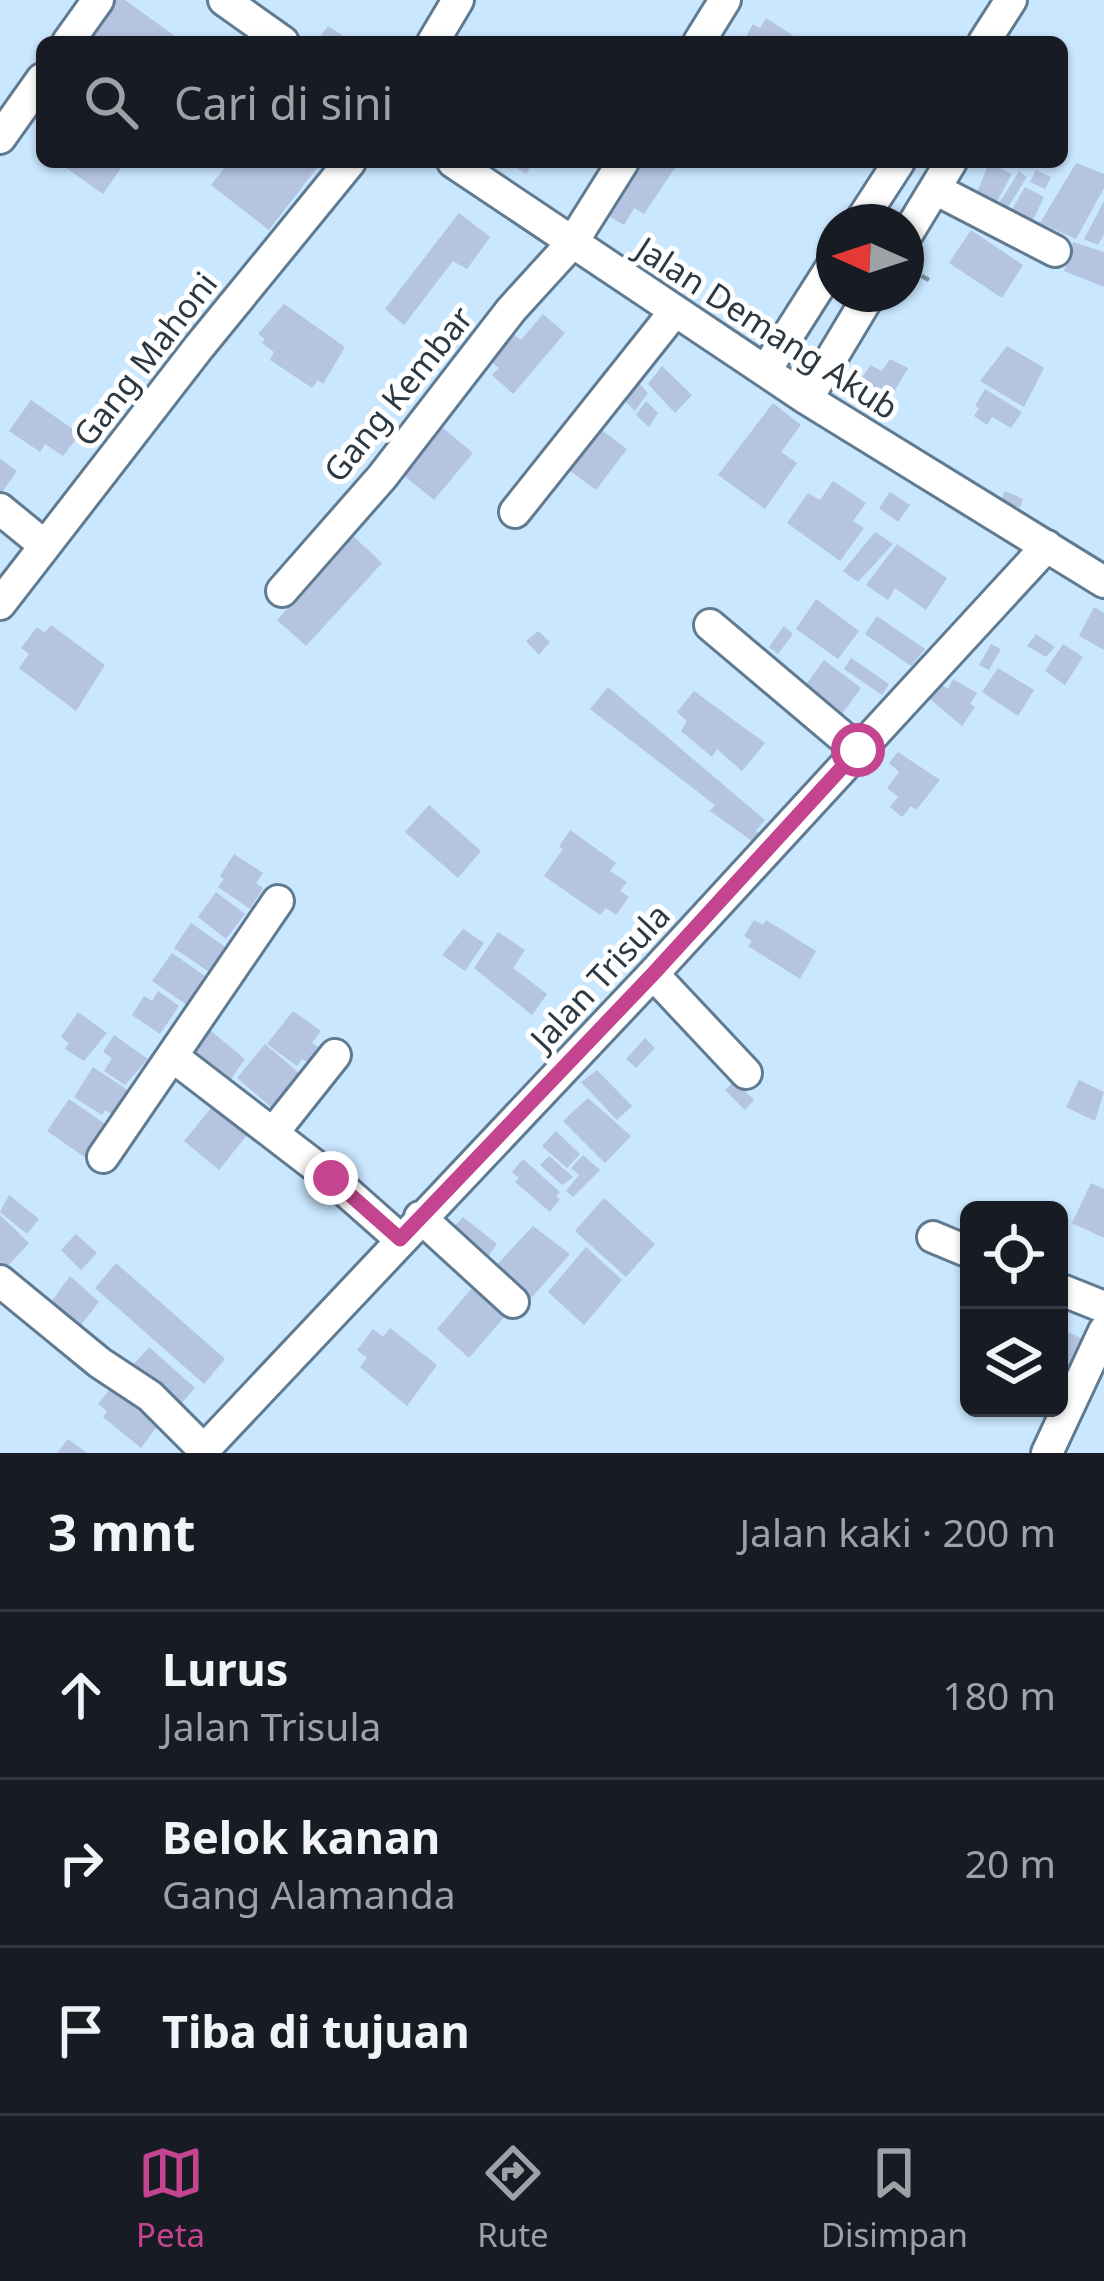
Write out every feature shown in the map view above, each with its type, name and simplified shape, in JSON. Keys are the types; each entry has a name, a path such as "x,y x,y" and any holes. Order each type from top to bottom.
{"street":[{"path":"72,36 98,0"},
{"path":"224,0 275,36"},
{"path":"437,36 458,0"},
{"path":"703,36 725,0"},
{"path":"988,36 1012,0"},
{"path":"0,138 36,87"},
{"name":"Gang Mahoni","path":"0,604 345,168"},
{"name":"Jalan Demang Akub","path":"462,168 807,399 1104,582"},
{"name":"Gang Kembar","path":"282,591 382,477 511,310 572,244 619,168"},
{"path":"872,204 895,168"},
{"path":"924,207 943,176 1055,251"},
{"path":"766,370 816,291"},
{"path":"515,512 675,311"},
{"path":"807,399 859,312"},
{"path":"0,509 44,544"},
{"name":"Jalan Trisula","path":"202,1452 1047,547"},
{"path":"710,625 858,750"},
{"path":"104,1156 278,901"},
{"path":"653,974 746,1073"},
{"path":"272,1133 335,1054"},
{"path":"172,1056 272,1133 513,1302"},
{"path":"933,1237 960,1248"},
{"path":"0,1281 100,1363 150,1396 202,1452"},
{"path":"1068,1293 1104,1307"},
{"path":"1047,1453 1104,1330"}],"path":[{"path":"924,277 929,280"}],"building":[{"path":"108,0 125,0 175,36 81,36"},
{"path":"766,18 794,36 746,36 753,24 760,28"},
{"path":"328,26 344,36 320,36"},
{"path":"1076,163 1104,174 1104,188 1076,239 1040,223"},
{"path":"66,168 121,168 103,194"},
{"path":"224,168 317,168 269,230 211,185"},
{"path":"636,168 675,168 644,214 634,208 624,225 605,214"},
{"path":"987,168 1012,174 996,203 977,193"},
{"path":"1036,170 1051,177 1045,189 1030,182"},
{"path":"1019,171 1027,177 1008,207 1000,202"},
{"path":"1025,187 1044,197 1027,232 1005,222"},
{"path":"1104,201 1104,234 1098,245 1084,239"},
{"path":"459,213 490,237 467,269 453,261 404,325 385,309"},
{"path":"971,230 1023,265 1002,298 949,263"},
{"path":"1073,242 1104,252 1104,287 1064,271"},
{"path":"284,304 345,347 323,384 318,380 312,388 270,360 274,352 258,334"},
{"path":"543,314 565,333 513,394 492,375 499,368 489,360 510,332 521,340"},
{"path":"1007,346 1044,368 1024,407 980,381"},
{"path":"890,359 908,368 890,399 896,403 890,413 884,408 879,416 850,398 870,365 882,371"},
{"path":"662,366 692,395 675,413 648,384"},
{"path":"635,379 648,393 635,411 622,398"},
{"path":"985,389 1022,412 1011,428 992,417 987,425 974,416"},
{"path":"31,400 80,434 63,456 45,444 40,452 9,431"},
{"path":"646,401 658,413 649,427 636,415"},
{"path":"773,403 801,425 781,452 797,463 765,509 718,475"},
{"path":"592,423 627,449 596,490 561,464"},
{"path":"442,427 473,453 434,500 402,474"},
{"path":"0,459 17,471 0,495"},
{"path":"833,481 866,503 853,521 864,528 840,561 787,523 808,493 820,500"},
{"path":"1005,491 1023,499 1020,508 1001,500"},
{"path":"890,492 910,505 898,522 879,508"},
{"path":"875,532 893,544 858,582 843,571"},
{"path":"353,536 382,563 306,646 277,620"},
{"path":"897,544 947,578 926,610 895,588 888,600 866,585"},
{"path":"816,599 859,631 838,659 796,629"},
{"path":"1094,607 1104,613 1104,650 1079,636"},
{"path":"877,616 925,649 911,666 865,634"},
{"path":"51,625 105,665 76,711 19,668 29,654 21,648 37,627 45,633"},
{"path":"784,626 793,634 778,654 769,647"},
{"path":"538,631 550,642 539,655 526,641"},
{"path":"1036,634 1055,647 1046,657 1027,646"},
{"path":"991,644 1001,649 989,670 979,665"},
{"path":"1063,644 1083,657 1065,685 1045,671"},
{"path":"851,658 889,684 882,695 844,669"},
{"path":"824,660 861,688 837,721 800,693"},
{"path":"998,668 1034,690 1018,716 982,692"},
{"path":"953,679 977,693 970,704 975,707 962,726 930,699 941,685 948,689"},
{"path":"608,687 765,820 756,831 760,834 752,841 710,811 715,805 590,709"},
{"path":"694,691 765,743 742,771 717,749 712,757 681,731 687,721 677,712"},
{"path":"898,752 940,780 916,810 911,806 902,817 890,807 898,797 887,788 899,772 889,763"},
{"path":"429,805 481,851 458,878 405,832"},
{"path":"570,830 616,863 610,871 627,882 620,891 629,897 616,915 606,908 600,915 544,876"},
{"path":"234,854 263,873 256,883 263,888 250,909 218,887"},
{"path":"216,892 245,914 226,939 198,917"},
{"path":"754,920 763,925 766,920 816,951 800,979 748,946 752,941 744,936"},
{"path":"191,923 225,947 209,972 174,948"},
{"path":"463,929 484,943 465,971 442,955"},
{"path":"498,932 525,950 513,968 547,994 532,1015 474,968"},
{"path":"172,953 206,977 187,1005 152,981"},
{"path":"158,991 179,1006 160,1034 132,1015 144,996 152,1001"},
{"path":"293,1011 321,1031 312,1043 318,1047 307,1062 302,1059 297,1066 267,1044"},
{"path":"78,1012 107,1033 84,1061 65,1049 69,1043 61,1037"},
{"path":"210,1030 245,1059 227,1085 189,1057"},
{"path":"114,1035 148,1059 125,1085 104,1071 112,1058 103,1052"},
{"path":"645,1038 655,1048 636,1068 626,1059"},
{"path":"265,1044 299,1073 271,1107 237,1078"},
{"path":"93,1067 132,1093 116,1117 105,1110 102,1115 74,1097"},
{"path":"597,1070 632,1106 617,1120 581,1082"},
{"path":"1079,1080 1104,1092 1095,1121 1066,1107"},
{"path":"735,1081 754,1100 745,1110 725,1090"},
{"path":"588,1098 631,1136 605,1163 563,1121"},
{"path":"69,1099 108,1126 86,1158 47,1131"},
{"path":"212,1107 247,1135 219,1170 184,1141"},
{"path":"556,1131 580,1154 567,1168 542,1146"},
{"path":"583,1155 600,1170 573,1197 566,1191 579,1175 571,1168"},
{"path":"549,1156 573,1177 562,1185 540,1165"},
{"path":"523,1159 560,1192 550,1212 515,1182 519,1178 512,1172"},
{"path":"1091,1183 1104,1189 1104,1238 1072,1223"},
{"path":"9,1195 39,1219 27,1234 0,1212"},
{"path":"604,1198 655,1244 626,1277 575,1231"},
{"path":"0,1215 29,1243 6,1268 0,1262"},
{"path":"463,1217 497,1244 482,1265 446,1236"},
{"path":"533,1226 570,1254 527,1303 491,1271"},
{"path":"76,1234 97,1253 81,1270 61,1250"},
{"path":"586,1247 622,1280 584,1325 548,1292"},
{"path":"116,1263 225,1359 204,1384 95,1288"},
{"path":"70,1276 99,1302 79,1327 51,1302"},
{"path":"479,1280 512,1308 469,1358 437,1329"},
{"path":"390,1328 437,1365 407,1406 360,1367 367,1358 357,1350 373,1329 383,1337"},
{"path":"1068,1332 1081,1338 1068,1365"},
{"path":"149,1347 195,1388 173,1413 127,1372"},
{"path":"111,1388 158,1425 141,1448 103,1417 107,1411 98,1404"},
{"path":"68,1439 87,1453 57,1453"}],"route":[{"path":"331,1178 400,1239 858,750"}]}
